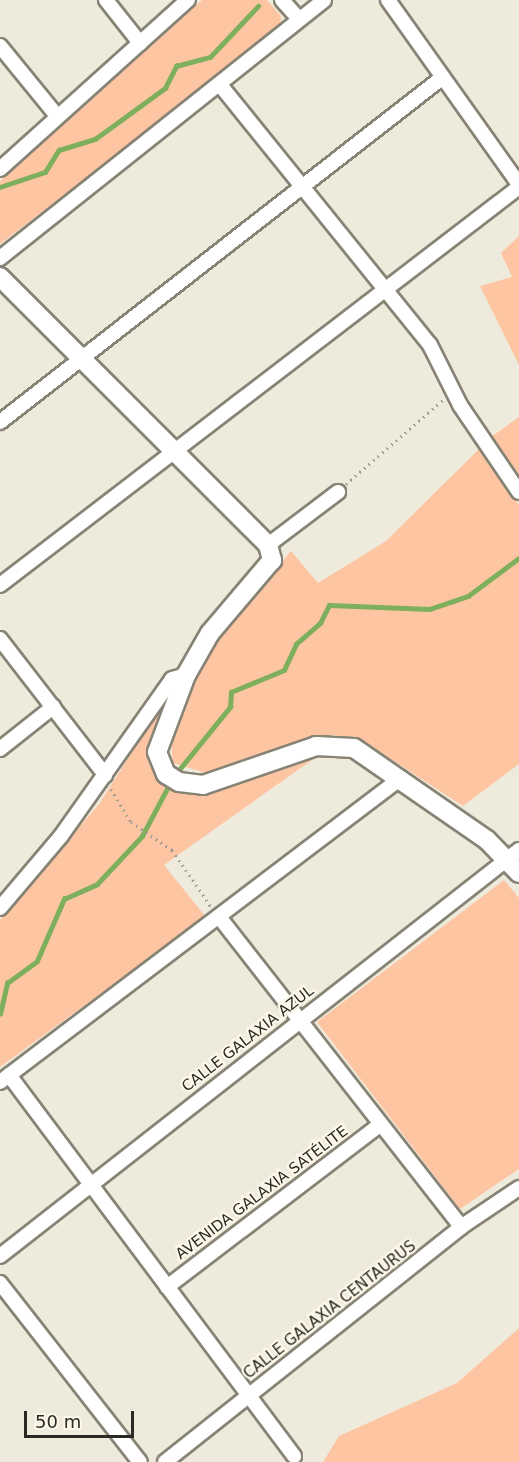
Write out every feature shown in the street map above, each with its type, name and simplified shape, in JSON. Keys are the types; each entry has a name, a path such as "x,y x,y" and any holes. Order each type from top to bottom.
{"street":[{"path":"106,0 140,43"},
{"path":"0,169 188,0"},
{"path":"282,0 299,19"},
{"path":"0,258 221,86 324,0"},
{"path":"0,585 384,286 519,185 387,0"},
{"path":"0,46 57,116"},
{"path":"0,422 301,184 443,77"},
{"path":"221,86 430,345 454,393 519,492"},
{"path":"0,277 175,449 268,545 272,560 210,633 186,675 157,752 166,774 178,782 223,780 316,746 338,745 354,748 401,778 515,861"},
{"path":"268,545 338,492"},
{"path":"0,639 105,775"},
{"path":"0,908 105,775 172,679 186,675"},
{"path":"0,749 53,707"},
{"path":"294,1456 251,1394 167,1287 91,1180 4,1078 220,918 401,778"},
{"name":"CALLE GALAXIA AZUL","path":"0,1256 91,1180 298,1021 515,861"},
{"path":"220,918 378,1126 461,1227"},
{"name":"AVENIDA GALAXIA SATÉLITE","path":"167,1287 378,1126"},
{"name":"CALLE GALAXIA CENTAURUS","path":"165,1462 461,1227 519,1188"},
{"path":"0,1283 140,1462"}],"path":[{"path":"338,492 454,393"},
{"path":"105,775 119,808 172,850 220,918"}],"shaded area":[{"path":"202,0 267,0 281,16 280,30 0,244 0,181"},
{"path":"519,236 519,365 480,286 512,277 501,253"},
{"path":"519,417 519,477 491,437"},
{"path":"479,449 519,505 519,764 463,806 357,737 328,735 212,775 173,763 170,735 200,658 291,551 318,583 386,541"},
{"path":"170,693 150,750 150,767 179,793 241,783 316,757 164,865 206,917 0,1067 0,920 99,804"},
{"path":"504,880 519,898 519,1169 460,1209 317,1022"},
{"path":"519,1328 519,1462 323,1462 339,1436 457,1383"}],"waterway":[{"path":"0,187 45,172 59,150 95,139 165,88 176,66 210,57 258,6"},
{"path":"174,776 230,707 231,692 284,670 296,644 320,623 329,605 430,609 468,596 519,558"},
{"path":"0,1014 7,983 37,961 64,899 97,884 142,836 170,783"}]}
